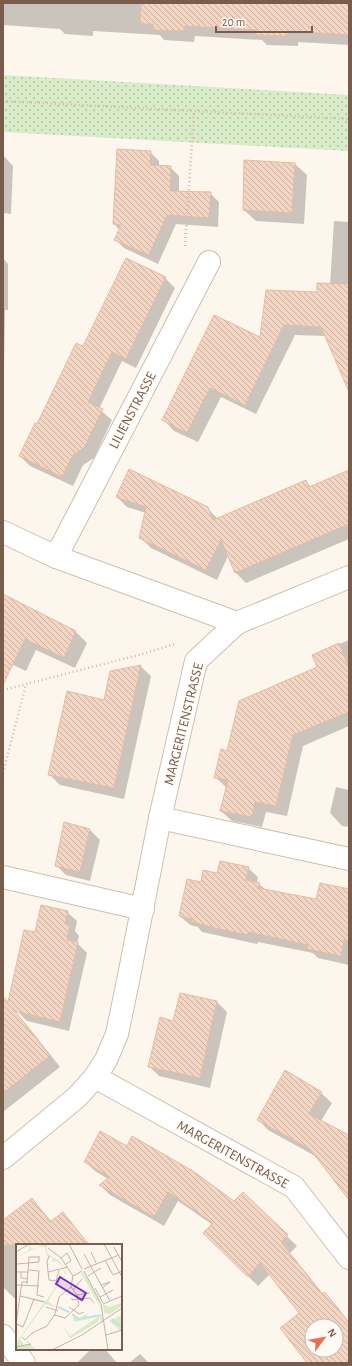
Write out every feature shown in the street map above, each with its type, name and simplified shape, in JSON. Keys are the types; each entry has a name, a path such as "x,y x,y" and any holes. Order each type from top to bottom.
{"street":[{"name":"LILIENSTRASSE","path":"56,557 209,262"},
{"path":"3,532 56,557 237,623 349,577"},
{"name":"MARGERITENSTRASSE","path":"3,1158 77,1097 95,1078 106,1060 117,1034 160,818 196,660 237,623"},
{"path":"160,818 349,859"},
{"path":"3,877 143,909"},
{"name":"MARGERITENSTRASSE","path":"95,1078 294,1187 349,1258"},
{"path":"3,1336 24,1363"}],"path":[{"path":"3,100 349,119"},
{"path":"194,111 185,250 209,262"},
{"path":"3,690 146,653 176,643"},
{"path":"3,773 26,683"}],"green space":[{"path":"3,75 349,95 349,151 3,132"}],"building":[{"path":"141,3 349,3 349,35 288,31 288,36 255,35 256,30 184,26 184,31 153,30 153,24 140,24"},
{"path":"117,149 151,151 150,165 171,166 170,191 211,192 209,218 167,215 149,255 114,240 121,225 113,224"},
{"path":"244,160 295,163 292,213 243,210"},
{"path":"126,258 166,277 126,359 112,352 88,402 103,409 84,448 73,455 62,477 19,456 35,423 37,424 76,343 83,346"},
{"path":"317,283 349,284 349,392 321,327 284,325 245,405 210,388 187,433 162,420 214,315 260,337 266,290 317,292"},
{"path":"129,469 208,507 213,520 306,480 309,487 349,470 349,524 235,573 221,540 206,570 139,538 146,507 116,497"},
{"path":"3,594 76,631 64,658 25,639 3,685"},
{"path":"339,643 349,668 349,712 293,735 276,806 255,802 252,817 220,811 228,780 214,778 221,749 227,751 239,701 317,667 312,655"},
{"path":"141,665 114,788 48,775 67,691 104,700 110,671"},
{"path":"64,822 90,829 80,872 55,866"},
{"path":"220,861 249,867 246,880 260,883 258,888 316,899 320,883 349,889 349,941 344,940 341,956 307,949 308,945 248,932 248,935 219,929 192,922 192,919 179,916 187,879 201,882 203,870 217,873"},
{"path":"41,905 68,911 65,924 70,925 67,940 78,942 60,1022 15,1011 50,1056 3,1093 3,996 8,1002 24,930 35,932"},
{"path":"180,993 217,1001 200,1078 148,1067 160,1017 173,1021"},
{"path":"285,1070 322,1092 309,1114 349,1135 349,1200 310,1149 257,1120"},
{"path":"100,1131 127,1146 132,1136 193,1171 234,1201 243,1192 288,1235 281,1242 322,1294 325,1292 349,1323 349,1363 307,1363 280,1328 299,1313 260,1263 248,1277 203,1233 213,1223 168,1192 154,1217 99,1185 110,1177 84,1162"},
{"path":"32,1198 50,1222 63,1212 88,1244 3,1245 3,1220"}]}
